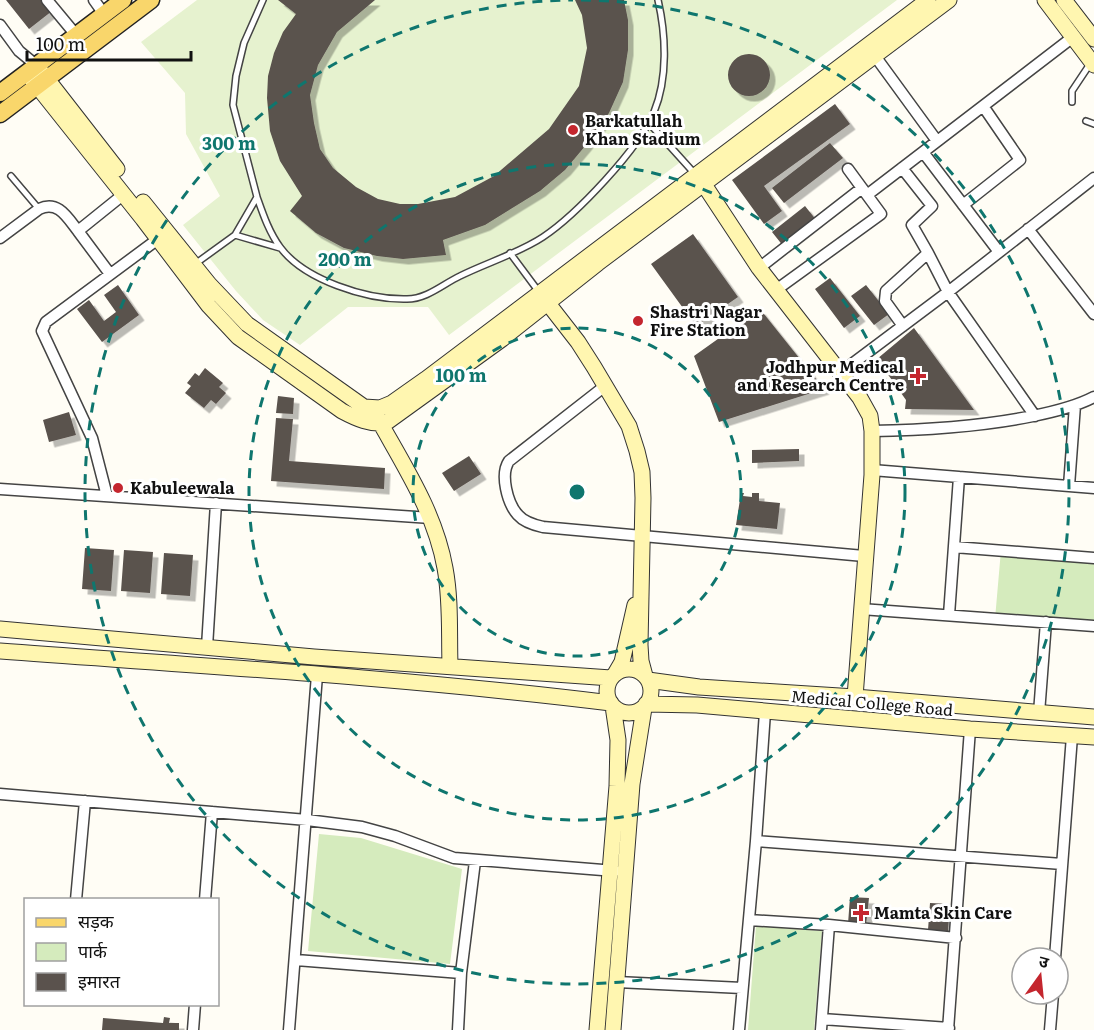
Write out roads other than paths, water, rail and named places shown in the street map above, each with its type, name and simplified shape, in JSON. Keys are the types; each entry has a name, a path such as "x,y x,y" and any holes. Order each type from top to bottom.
{"main road":[{"path":"0,114 76,35 123,0"},
{"path":"0,93 37,75 151,0"}],"street":[{"path":"47,0 76,35"},
{"path":"94,0 104,14"},
{"path":"0,25 209,306 238,337 342,411 355,418 381,424 415,402 544,298 928,0"},
{"path":"700,179 760,143 949,0"},
{"path":"1045,0 1093,63"},
{"path":"1064,0 1094,39"},
{"path":"759,268 865,191 902,168 1073,37"},
{"path":"876,56 938,141"},
{"path":"37,75 193,265 248,324 364,406 380,408 392,403 544,298"},
{"path":"963,205 1020,160 983,106"},
{"path":"923,152 999,252"},
{"path":"902,168 932,206 912,225 948,292 1035,416"},
{"path":"776,290 881,214 848,169"},
{"path":"840,373 1094,178"},
{"path":"700,179 759,268 860,398 870,417 872,470 855,697"},
{"path":"78,231 124,194"},
{"path":"0,238 39,209 46,206 61,210 110,274"},
{"path":"1028,229 1094,314"},
{"path":"107,496 92,438 42,331 46,322 158,239"},
{"path":"903,326 885,301 886,291 928,253"},
{"path":"544,298 578,342 629,426 642,472 641,661 651,694 645,706 632,784 597,1030"},
{"path":"605,386 509,461 505,468 506,487 514,510 531,524 551,528 864,556"},
{"path":"872,431 957,428 1000,423 1075,405 1094,397"},
{"path":"1069,486 1075,405"},
{"path":"371,407 400,455 431,518 446,569 450,665"},
{"path":"872,470 1094,488"},
{"path":"949,615 959,477"},
{"path":"0,489 431,518"},
{"path":"207,647 216,503"},
{"path":"954,547 1094,558"},
{"path":"613,1030 617,982 618,752 612,705 607,689 622,662 640,589"},
{"path":"861,609 1094,626"},
{"path":"1040,713 1046,622"},
{"path":"0,629 314,657 613,676 627,669 640,672 647,678"},
{"path":"0,651 551,695 612,705 627,712 638,711 645,706"},
{"path":"289,1030 317,675"},
{"name":"Medical College Road","path":"647,678 699,687 855,697 1094,717"},
{"name":"Medical College Road","path":"645,706 697,705 970,729 1094,737"},
{"path":"739,1030 765,712"},
{"path":"830,925 821,1024 949,1029 970,729"},
{"path":"1056,946 1072,736"},
{"path":"0,794 307,820 362,827 395,836 454,858 618,872"},
{"path":"76,898 85,801"},
{"path":"205,898 212,812"},
{"path":"756,841 1062,864"},
{"path":"458,1030 461,973 475,861"},
{"path":"749,920 830,925 956,938"},
{"path":"296,960 461,973"},
{"path":"617,982 742,988"},
{"path":"193,1030 195,1006"},
{"path":"1050,1030 1052,1006"}],"lane":[{"path":"263,0 244,43 236,76 233,105 257,197 272,234 281,248 300,266 319,279 358,292 387,298 408,299 423,296 542,238 571,216 632,148 654,112 661,88 664,58 663,22 658,0"},
{"path":"1072,102 1072,91 1093,63"},
{"path":"1086,121 1094,124"},
{"path":"648,123 700,179"},
{"path":"11,176 39,209"},
{"path":"193,265 236,235 257,197"},
{"path":"236,235 281,248"},
{"path":"510,253 544,298"}],"place":[{"name":"Barkatullah Khan Stadium","path":"573,130"},
{"name":"Shastri Nagar Fire Station","path":"638,321"},
{"name":"Jodhpur Medical and Research Centre","path":"918,376"},
{"name":"Kabuleewala","path":"118,488"},
{"name":"Mamta Skin Care","path":"861,913"}]}
